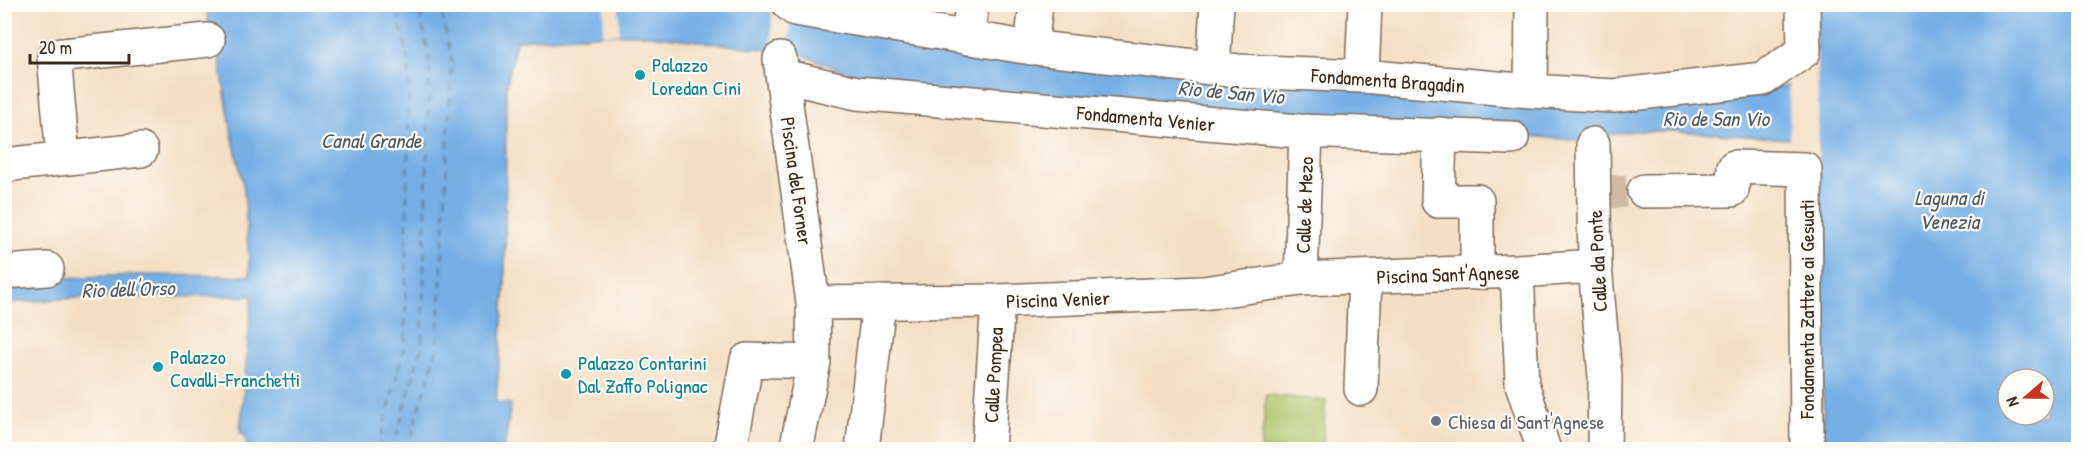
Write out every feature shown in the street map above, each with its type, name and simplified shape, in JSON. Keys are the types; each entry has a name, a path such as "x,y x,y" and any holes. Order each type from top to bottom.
{"street":[{"path":"968,38 972,4"},
{"path":"1031,48 1036,4"},
{"path":"1213,68 1217,4"},
{"path":"1362,76 1365,4"},
{"path":"1530,91 1532,4"},
{"name":"Fondamenta Bragadin","path":"785,6 795,9 894,15 968,38 1031,48 1238,71 1362,76 1613,96 1763,79 1804,51 1803,4"},
{"path":"62,149 54,56 208,40"},
{"name":"Fondamenta Venier","path":"781,67 857,93 1306,131 1512,138"},
{"name":"Piscina del Forner","path":"781,67 813,303 814,362 796,450"},
{"name":"Calle de Mezo","path":"1301,279 1306,131"},
{"path":"1440,134 1437,213 1478,201 1478,273"},
{"name":"Calle da Ponte","path":"1593,144 1595,266 1605,377 1604,450"},
{"path":"4,149 141,150"},
{"path":"4,165 62,149"},
{"name":"Fondamenta Zattere ai Gesuati","path":"1644,191 1732,190 1734,167 1805,169 1807,450"},
{"name":"Piscina Sant'Agnese","path":"1301,279 1478,273 1595,266"},
{"path":"4,272 47,269"},
{"path":"1517,271 1521,384 1544,450"},
{"path":"1361,390 1365,277"},
{"name":"Piscina Venier","path":"813,303 998,301 1203,293 1301,279"},
{"name":"Calle Pompea","path":"988,450 998,301"},
{"path":"862,450 879,302"},
{"path":"730,450 747,360 814,362"}],"green space":[{"path":"1266,395 1326,401 1322,449 1261,449"}],"water":[{"path":"206,5 749,5 765,7 772,15 1649,96 1817,84 1816,5 2078,5 2078,449 1824,449 1819,141 1673,131 1632,131 1579,140 894,91 790,50 770,50 641,34 612,34 516,40 506,89 505,286 496,402 511,404 504,449 248,449 245,434 240,433 252,296 77,298 5,303 5,280 138,275 250,276 244,189 217,44 210,33"}],"pier":[{"path":"604,5 619,5 619,33 603,35"},
{"path":"765,7 774,12 792,14 788,53 771,53 772,14"},
{"path":"1814,51 1817,51 1819,169 1816,169 1816,143 1790,141 1789,83 1814,81"}],"ferry route":[{"path":"378,450 405,344 409,63 396,4"},
{"path":"393,450 422,345 430,62 418,4"},
{"path":"407,450 438,346 452,62 440,4"}],"tunnel":[{"path":"1593,192 1644,191"}],"place":[{"name":"Palazzo Loredan Cini","path":"640,75"},
{"name":"Palazzo Cavalli-Franchetti","path":"158,367"},
{"name":"Palazzo Contarini Dal Zaffo Polignac","path":"566,374"},
{"name":"Chiesa di Sant'Agnese","path":"1436,421"}],"water label":[{"name":"Rio de San Vio","path":"1231,92"},
{"name":"Rio de San Vio","path":"1716,118"},
{"name":"Canal Grande","path":"371,140"},
{"name":"Laguna di Venezia","path":"1949,209"},
{"name":"Rio dell'Orso","path":"128,289"}]}
